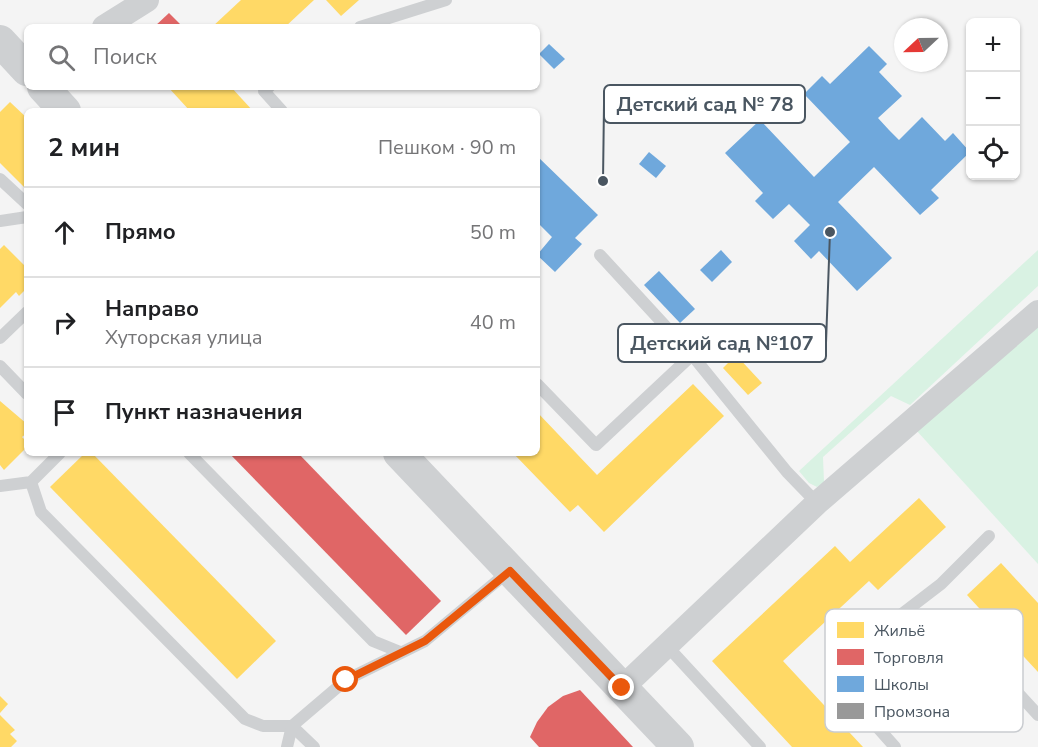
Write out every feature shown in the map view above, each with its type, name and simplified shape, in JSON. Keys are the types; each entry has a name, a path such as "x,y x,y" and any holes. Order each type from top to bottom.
{"street":[{"path":"109,24 147,0"},
{"path":"0,41 24,67"},
{"path":"46,90 62,108"},
{"path":"622,688 668,647 817,503 1038,312"},
{"path":"402,456 678,747"}],"lane":[{"path":"368,24 430,2 446,0"},
{"path":"265,90 279,108"},
{"path":"0,179 24,201"},
{"path":"0,221 24,217"},
{"path":"600,255 692,355 787,472 817,503"},
{"path":"0,338 24,315"},
{"path":"540,387 596,445 692,355"},
{"path":"0,366 24,391"},
{"path":"0,486 31,482 57,456"},
{"path":"192,456 373,641 400,652"},
{"path":"31,482 41,512 245,719 263,726 292,726 314,747"},
{"path":"908,609 941,584 990,536"},
{"path":"287,747 292,726 346,680 425,641 510,571"},
{"path":"668,647 760,747"},
{"path":"1023,699 1038,715"},
{"path":"881,732 895,747"}],"green space":[{"path":"1038,250 1038,286 910,405 891,396 823,457 824,482 817,487 809,483 799,471"},
{"path":"1038,315 1038,564 916,430"}],"building: Жильё":[{"path":"241,0 314,0 288,24 215,24"},
{"path":"326,0 359,0 341,16"},
{"path":"171,90 234,90 250,108 187,108"},
{"path":"10,102 24,115 24,187 0,163 0,112"},
{"path":"4,245 24,265 24,291 19,296 16,292 0,308 0,249"},
{"path":"736,355 762,383 748,395 723,368"},
{"path":"693,384 724,416 604,532 578,505 570,512 516,456 540,456 540,415 597,475"},
{"path":"0,401 24,421 22,437 24,450 4,470 0,465"},
{"path":"82,456 95,456 276,641 237,679 50,487"},
{"path":"919,498 946,527 878,590 869,581 839,609 825,609 825,622 783,661 825,706 825,732 849,732 863,747 792,747 712,661 835,546 850,562"},
{"path":"1001,563 1038,603 1038,672 1023,656 1023,609 980,609 967,595"},
{"path":"0,696 8,704 0,713"},
{"path":"0,715 15,730 10,734 17,741 11,747 0,747"}],"building: Торговля":[{"path":"169,13 180,24 157,24"},
{"path":"232,456 301,456 441,601 406,635"},
{"path":"580,690 633,747 539,747 530,737 537,722 548,707 563,696"}],"building: Школы":[{"path":"549,44 565,59 554,69 540,53"},
{"path":"869,46 887,64 879,72 902,96 878,118 889,130 899,140 922,117 945,141 953,133 966,148 966,156 931,190 939,198 920,215 874,167 838,202 892,258 857,291 819,251 811,259 794,241 810,225 789,204 773,219 755,201 763,193 725,153 760,120 814,177 850,142 804,94 822,76 830,84"},
{"path":"649,152 666,166 656,178 639,164"},
{"path":"540,159 598,215 575,238 582,244 555,272 540,258 540,251 552,237 540,225"},
{"path":"721,250 732,262 712,282 700,270"},
{"path":"659,271 695,309 680,323 644,285"}],"place":[{"name":"Детский сад № 78","path":"603,181"},
{"name":"Детский сад №107","path":"830,232"}],"route":[{"path":"346,680 425,641 510,571 622,688"}]}
